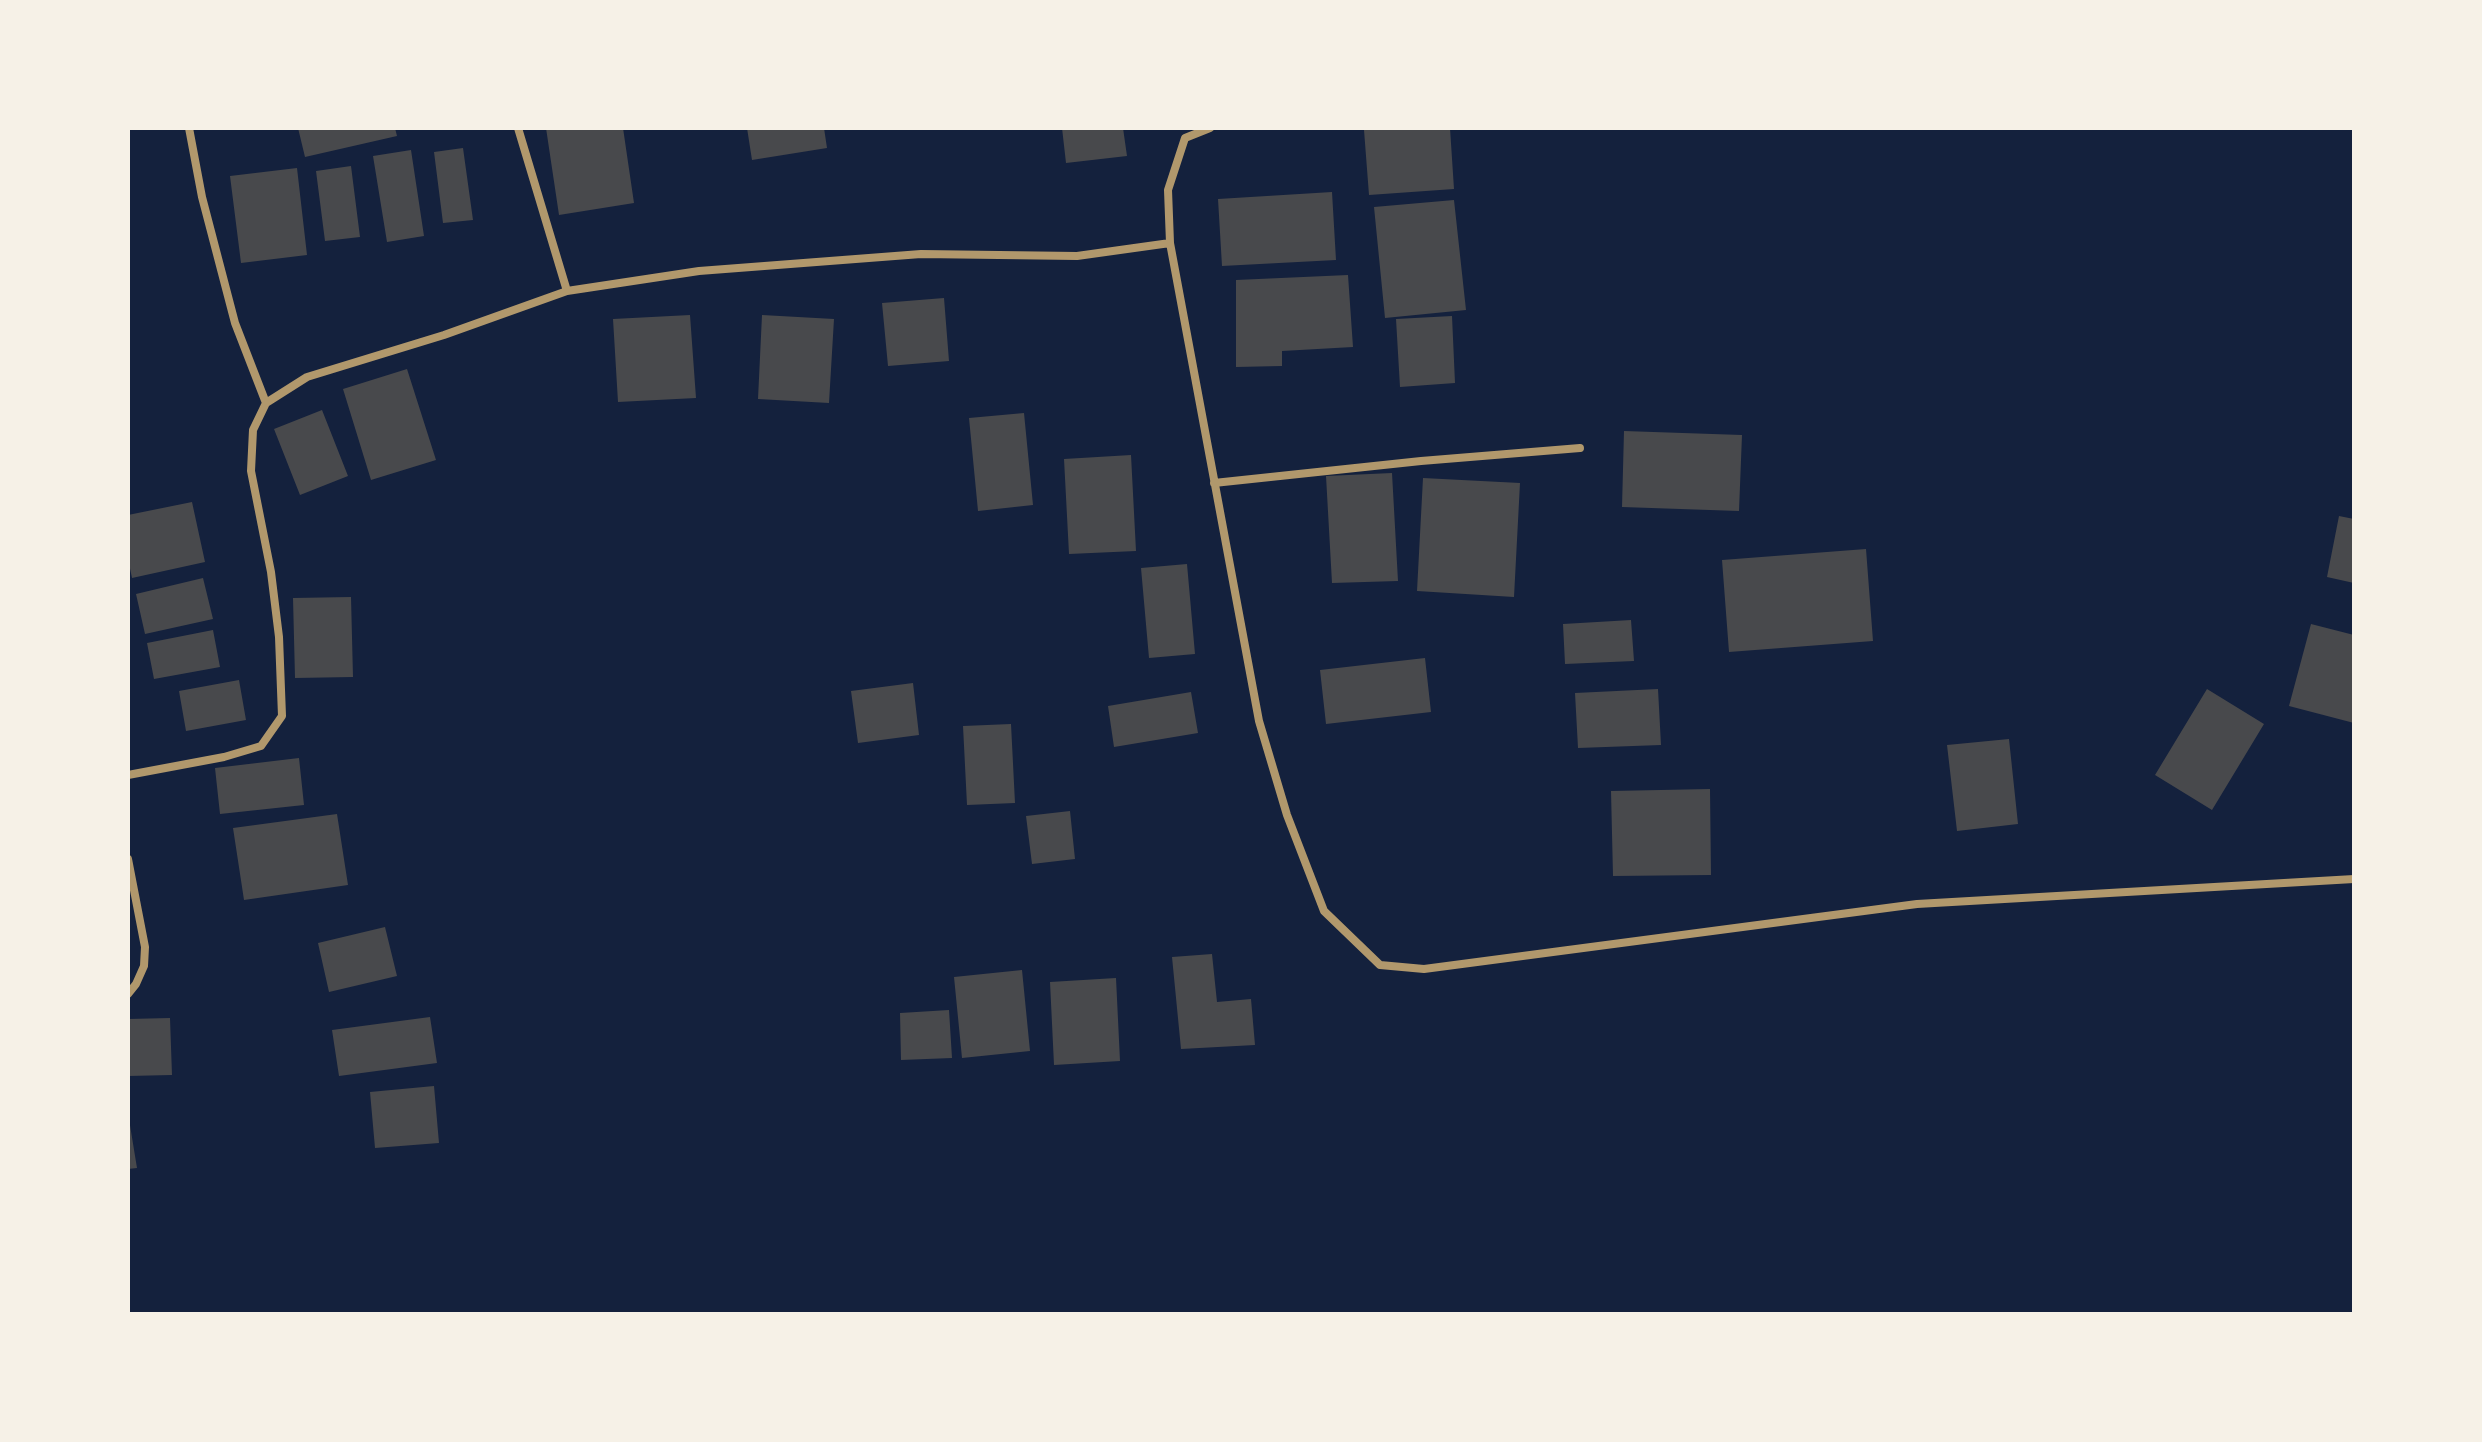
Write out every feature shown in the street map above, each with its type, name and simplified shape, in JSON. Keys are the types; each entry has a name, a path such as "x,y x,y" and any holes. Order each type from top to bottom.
{"street":[{"path":"189,128 202,197 235,323 266,403"},
{"path":"518,128 567,291"},
{"path":"1210,128 1185,138 1168,190 1170,243 1259,721 1287,815 1324,911 1380,965 1424,969 1917,904 2354,879"},
{"path":"128,775 224,757 261,746 282,716 279,637 271,572 251,471 253,430 266,403 307,377 444,335 567,291 699,271 921,254 1077,256 1170,243"},
{"path":"1214,483 1580,448"},
{"path":"128,859 145,947 144,966 128,994"}],"building":[{"path":"298,128 395,128 397,136 305,157"},
{"path":"546,128 623,128 634,203 559,215"},
{"path":"747,128 824,128 827,148 752,160"},
{"path":"1062,128 1123,128 1127,156 1066,163"},
{"path":"1450,128 1454,189 1369,195 1364,130"},
{"path":"463,148 473,220 443,223 434,152"},
{"path":"411,150 424,236 387,242 373,156"},
{"path":"351,166 360,237 325,241 316,171"},
{"path":"297,168 307,255 241,263 230,176"},
{"path":"1332,192 1336,260 1222,266 1218,199"},
{"path":"1454,200 1466,310 1385,318 1374,207"},
{"path":"1348,275 1353,347 1282,351 1282,366 1236,367 1236,280"},
{"path":"944,298 949,361 888,366 882,303"},
{"path":"690,315 696,398 618,402 613,319"},
{"path":"762,315 834,319 829,403 758,399"},
{"path":"1452,316 1455,383 1400,387 1396,319"},
{"path":"407,369 436,460 371,480 343,389"},
{"path":"322,410 348,476 300,495 274,429"},
{"path":"1024,413 1033,505 978,511 969,418"},
{"path":"1624,431 1742,435 1739,511 1622,507"},
{"path":"1131,455 1136,551 1069,554 1064,459"},
{"path":"1392,473 1398,581 1332,583 1326,476"},
{"path":"1423,478 1520,483 1514,597 1417,591"},
{"path":"192,502 205,562 132,578 128,559 128,515"},
{"path":"2339,516 2354,519 2354,583 2327,577"},
{"path":"1866,549 1873,641 1729,652 1722,560"},
{"path":"1187,564 1195,654 1149,658 1141,568"},
{"path":"203,578 213,619 145,634 136,594"},
{"path":"351,597 353,677 295,678 293,598"},
{"path":"1631,620 1634,661 1565,664 1563,624"},
{"path":"2311,624 2354,635 2354,723 2289,706"},
{"path":"213,630 220,667 154,679 147,643"},
{"path":"1425,658 1431,712 1326,724 1320,670"},
{"path":"239,680 246,720 186,731 179,691"},
{"path":"913,683 919,735 858,743 851,691"},
{"path":"1658,689 1661,745 1578,748 1575,693"},
{"path":"2207,689 2264,724 2212,810 2155,775"},
{"path":"1191,692 1198,733 1114,747 1108,706"},
{"path":"1011,724 1015,803 967,805 963,726"},
{"path":"2009,739 2018,824 1957,831 1947,745"},
{"path":"299,758 304,805 220,814 215,768"},
{"path":"1710,789 1711,875 1613,876 1611,791"},
{"path":"1070,811 1075,859 1032,864 1026,816"},
{"path":"337,814 348,885 244,900 233,828"},
{"path":"385,927 397,976 329,992 318,943"},
{"path":"1212,954 1217,1002 1251,999 1255,1045 1181,1049 1172,957"},
{"path":"1022,970 1030,1051 962,1058 954,977"},
{"path":"1116,978 1120,1061 1054,1065 1050,982"},
{"path":"949,1010 952,1058 901,1060 900,1013"},
{"path":"430,1017 437,1063 339,1076 332,1030"},
{"path":"170,1018 172,1075 128,1076 128,1019"},
{"path":"434,1086 439,1143 375,1148 370,1092"},
{"path":"128,1113 137,1168 128,1169"}]}
